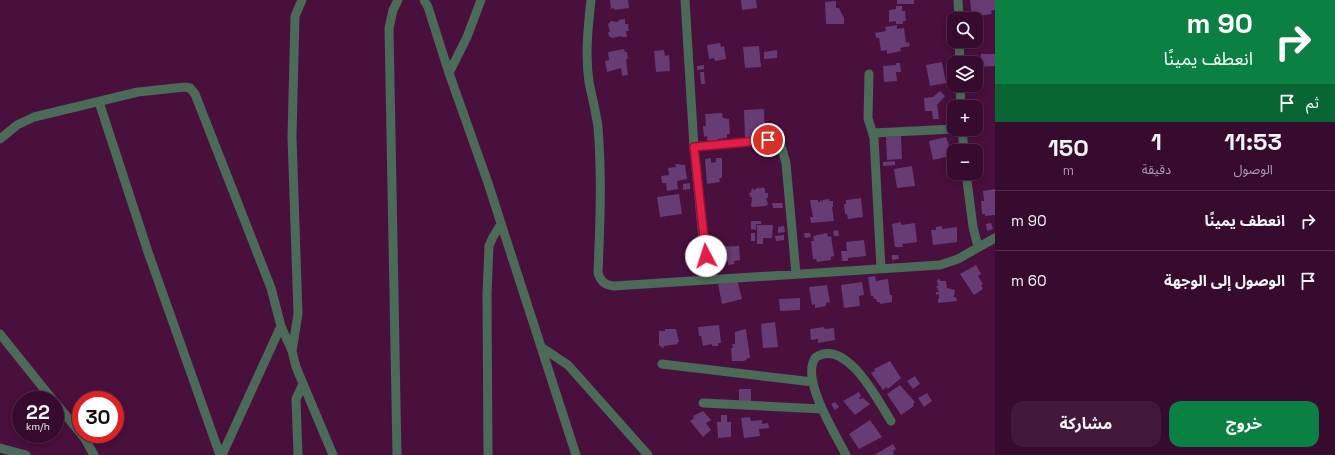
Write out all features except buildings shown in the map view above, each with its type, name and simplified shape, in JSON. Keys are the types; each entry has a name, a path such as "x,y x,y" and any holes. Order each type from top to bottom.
{"street":[{"path":"292,350 298,314 292,137 295,16 302,0"},
{"path":"397,455 390,28 393,10 398,0"},
{"path":"424,0 428,7 449,73 502,224 576,455"},
{"path":"449,73 467,37 481,0"},
{"path":"591,0 587,50 589,82 598,127 601,220 598,273 600,279 607,285 614,286 947,264 995,238"},
{"path":"685,0 694,147 707,279"},
{"path":"958,0 959,12"},
{"path":"869,74 868,118 873,133 881,268"},
{"path":"0,139 17,125 34,118 138,92 182,87 188,87 194,92 271,288 281,326 292,350 303,384 333,455"},
{"path":"99,102 148,252 221,455"},
{"path":"873,133 947,129"},
{"path":"694,147 768,140 780,142 785,156 788,177 796,274"},
{"path":"967,180 973,228 978,248"},
{"path":"488,455 487,295 489,246 502,224"},
{"path":"221,455 281,326"},
{"path":"0,334 46,391"},
{"path":"541,347 568,365 648,455"},
{"path":"846,455 822,409 813,382 812,365 816,357 828,354 846,360 860,373 890,421"},
{"path":"662,364 813,382"},
{"path":"298,455 296,399 303,384"},
{"path":"703,403 822,409"},
{"path":"64,413 85,439 94,455"},
{"path":"0,448 26,455"}],"route":[{"path":"706,256 694,147 768,140"}]}
